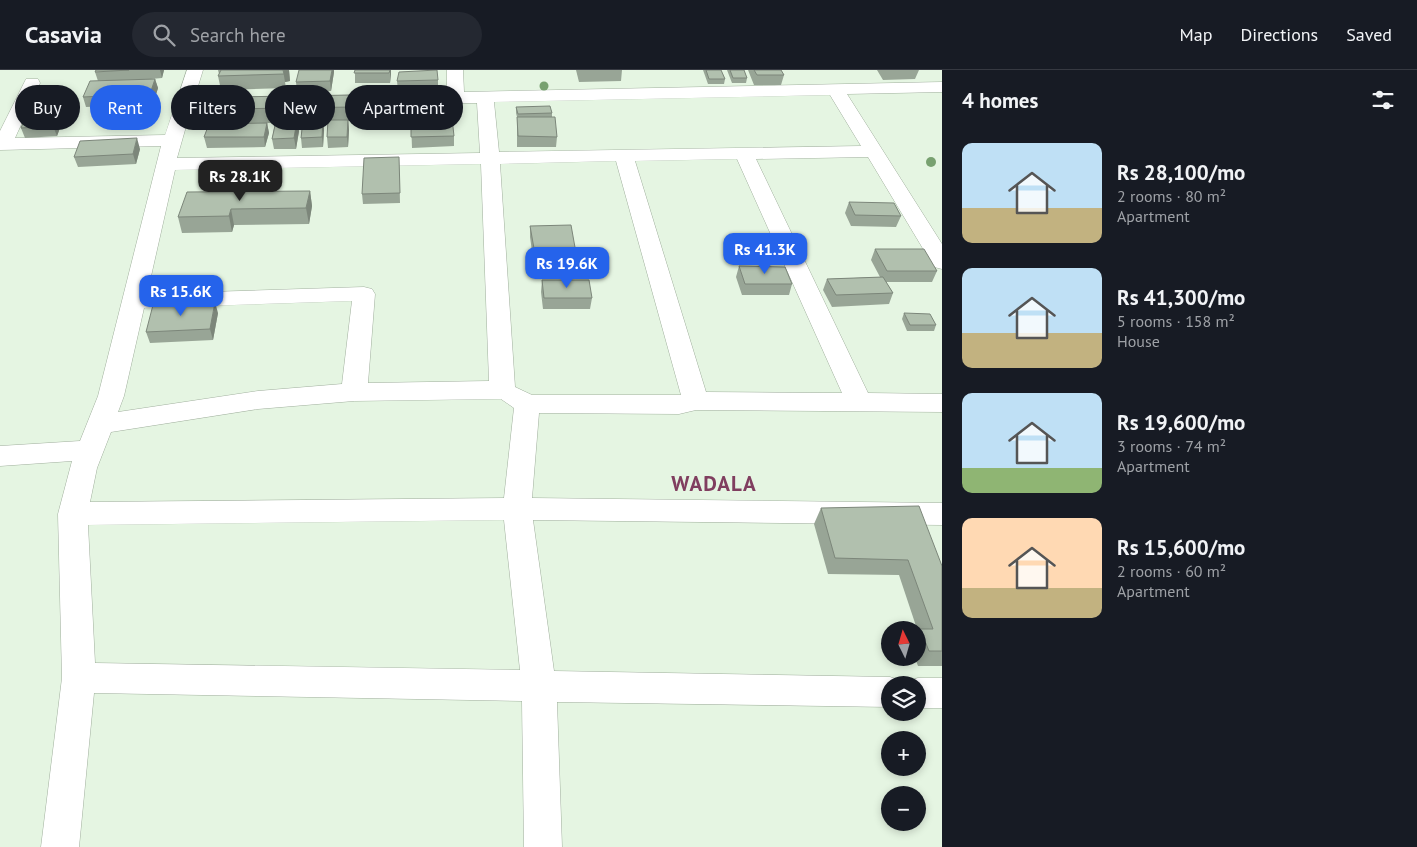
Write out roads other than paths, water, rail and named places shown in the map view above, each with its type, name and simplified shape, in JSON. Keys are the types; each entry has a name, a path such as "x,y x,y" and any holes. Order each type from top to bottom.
{"street":[{"path":"192,85 196,70"},
{"path":"455,70 456,85"},
{"path":"928,70 942,86"},
{"path":"32,83 2,144 170,152 490,158 874,151"},
{"path":"463,99 942,86"},
{"path":"835,89 942,262"},
{"path":"485,98 490,158 502,390"},
{"path":"60,847 79,678 73,514 83,468 110,396 170,152 177,130"},
{"path":"744,153 860,404"},
{"path":"624,156 696,401"},
{"path":"134,301 364,294 354,392"},
{"path":"99,424 258,400 354,392 502,390 527,404 679,405 696,401 860,404 942,403"},
{"path":"527,404 518,507 540,687 543,847"},
{"path":"0,456 90,450"},
{"path":"73,514 244,509 518,507 942,514"},
{"path":"79,678 881,692"},
{"path":"926,693 942,693"}],"district":[{"name":"WADALA","path":"714,484"}]}
